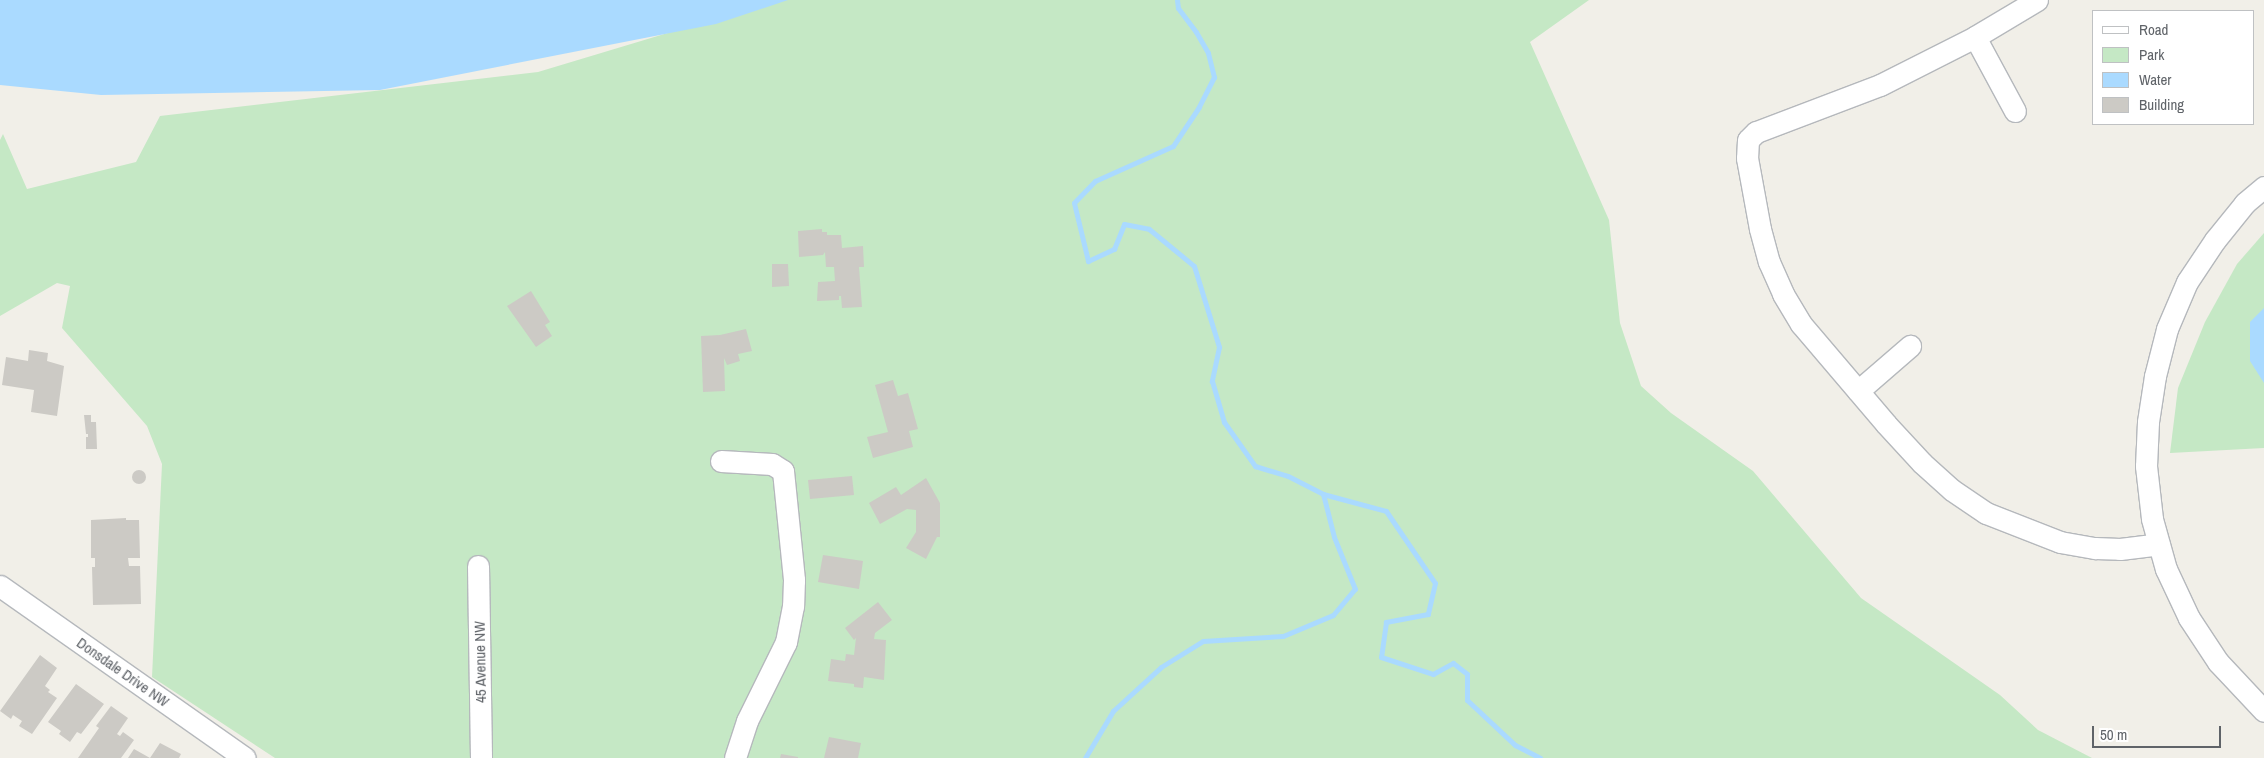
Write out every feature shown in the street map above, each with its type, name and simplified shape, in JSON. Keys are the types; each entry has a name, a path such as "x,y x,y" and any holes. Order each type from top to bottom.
{"street":[{"path":"2036,0 1975,36 1880,85 1765,127 1748,140 1747,158 1760,229 1773,270 1801,324 1858,392 1922,463 1952,490 1986,513 2042,536 2078,545 2120,548 2159,544"},
{"path":"1975,36 2014,111"},
{"path":"2264,187 2245,203 2215,240 2187,282 2167,329 2155,376 2148,422 2146,457 2152,519 2166,569 2189,618 2218,662 2264,710"},
{"path":"1858,392 1910,346"},
{"path":"721,461 772,464 783,471 794,580 793,606 786,642 747,721 735,758"},
{"name":"45 Avenue NW","path":"478,566 481,758"},
{"name":"Donsdale Drive NW","path":"0,586 245,758"}],"green space":[{"path":"777,0 1589,0 1530,42 1609,220 1620,323 1641,386 1671,413 1753,471 1861,598 2000,695 2038,730 2092,758 275,758 152,677 162,464 147,426 62,328 70,286 57,283 0,316 0,140 3,134 27,189 136,162 160,116 538,72"},
{"path":"2264,233 2264,448 2170,453 2178,388 2205,322 2237,264"}],"water":[{"path":"0,0 788,0 716,24 380,90 101,95 0,85"},
{"path":"2264,308 2264,383 2250,361 2250,322"}],"building":[{"path":"822,229 822,232 827,232 827,235 841,235 842,248 863,246 864,267 859,267 862,307 842,308 841,296 839,296 839,300 817,301 818,282 835,281 834,267 826,267 825,252 823,255 799,257 798,231"},
{"path":"772,264 788,264 789,286 772,287"},
{"path":"531,291 550,322 545,325 552,336 536,347 507,306"},
{"path":"746,329 752,351 738,354 740,361 727,365 724,358 725,391 703,392 701,336 720,335"},
{"path":"29,350 48,353 47,361 64,366 57,416 31,412 34,390 2,385 6,357 28,361"},
{"path":"893,380 898,396 908,393 918,429 909,431 913,447 873,458 867,437 888,432 875,385"},
{"path":"84,415 91,415 91,422 96,422 97,449 86,449 86,437 88,437 88,434 86,434"},
{"path":"139,470 144,472 146,477 144,482 139,484 134,482 132,477 134,472"},
{"path":"852,476 854,495 810,499 808,480"},
{"path":"926,478 940,503 940,537 937,537 926,559 906,548 916,532 916,510 907,509 880,524 869,503 896,487 901,495"},
{"path":"126,518 126,520 139,520 140,558 128,558 129,566 140,566 141,604 93,605 92,567 95,567 95,558 91,558 91,520"},
{"path":"823,555 863,561 859,589 818,582"},
{"path":"878,602 892,620 875,633 874,639 886,640 884,680 864,677 863,688 854,687 854,684 828,681 831,659 845,661 846,654 854,655 856,638 854,640 845,628"},
{"path":"40,655 57,668 45,686 50,690 48,692 57,698 32,734 19,726 22,721 13,715 11,719 0,711"},
{"path":"76,684 104,704 81,734 77,732 70,742 59,734 61,731 48,722"},
{"path":"111,706 128,718 117,734 120,736 123,732 134,740 121,758 78,758 99,728 96,726"},
{"path":"829,737 861,743 858,758 824,758"},
{"path":"160,743 181,754 179,758 150,758"},
{"path":"134,749 150,758 128,758"},
{"path":"781,754 798,757 798,758 780,758"}],"waterway":[{"path":"1177,0 1178,8 1196,32 1208,53 1214,77 1199,107 1173,146 1095,181 1074,203 1088,261 1114,249 1124,224 1149,229 1194,266 1219,347 1212,381 1224,422 1255,466 1288,476 1323,494 1386,511 1435,583 1428,614 1386,622 1381,657 1433,674 1453,663 1467,674 1467,700 1515,745 1540,758"},
{"path":"1085,758 1113,711 1161,667 1203,641 1283,636 1333,615 1355,589 1334,537 1323,494"}]}
